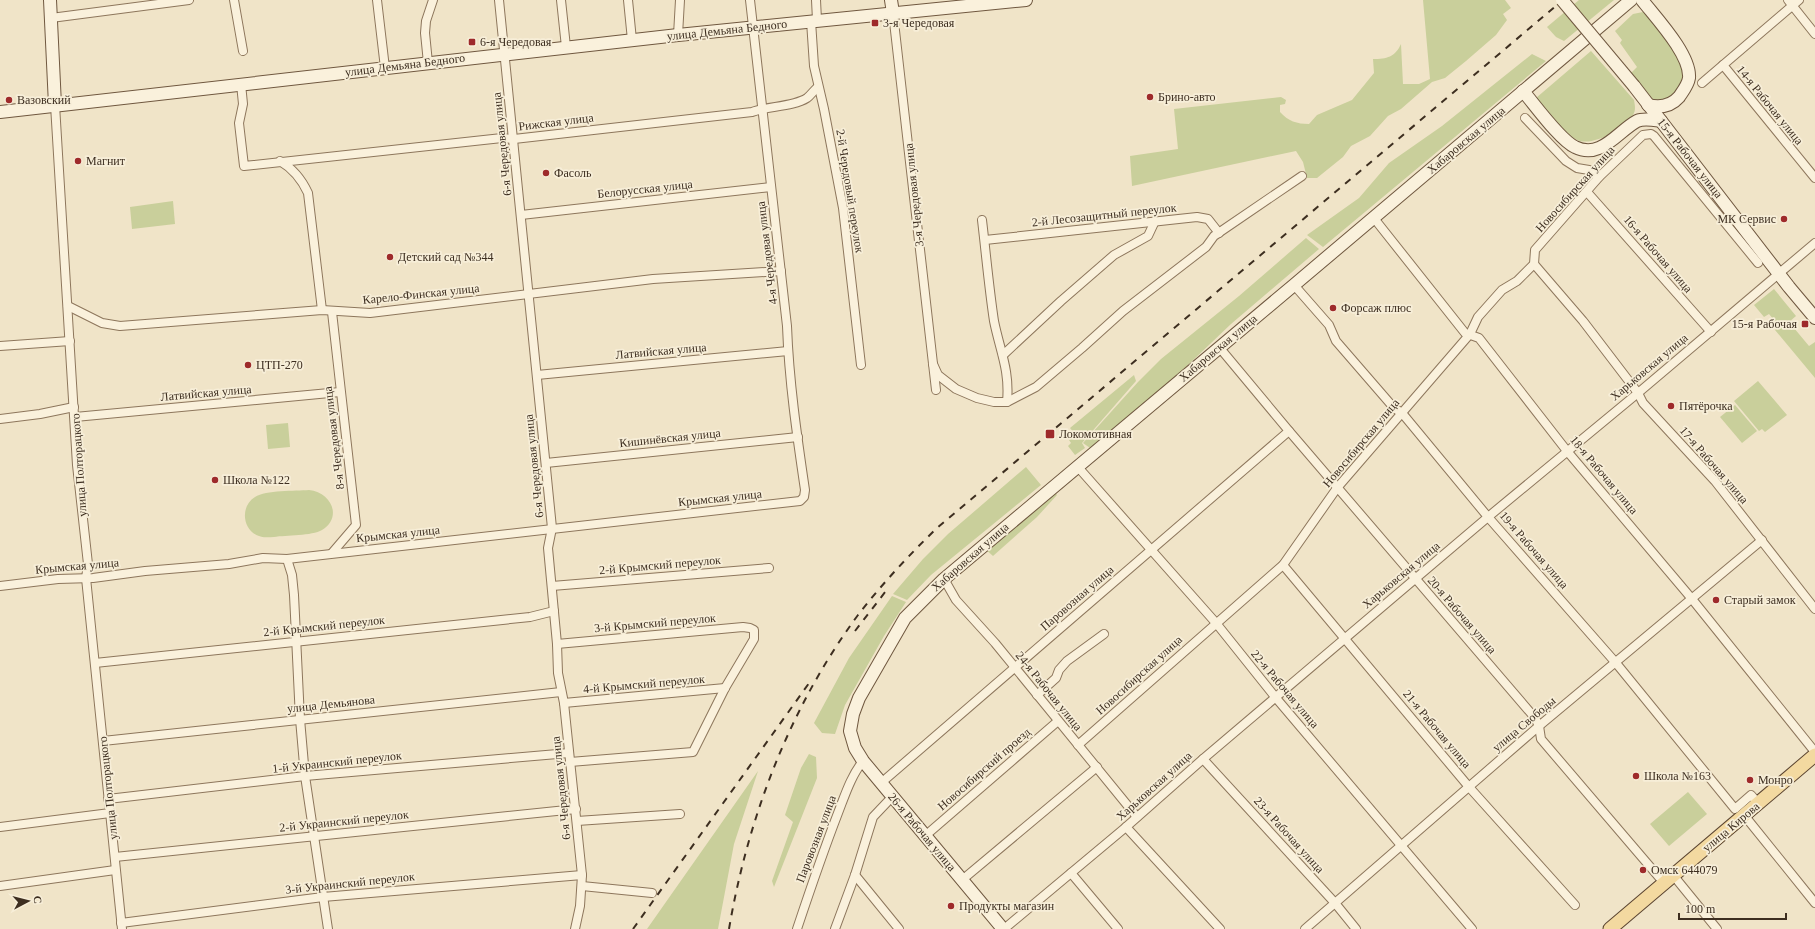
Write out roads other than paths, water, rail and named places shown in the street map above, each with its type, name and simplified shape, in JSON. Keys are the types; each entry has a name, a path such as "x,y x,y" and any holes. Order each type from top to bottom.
{"main road":[{"name":"улица Полторацкого","path":"50,0 56,105"},
{"name":"3-я Чередовая улица","path":"891,0 893,13"},
{"name":"улица Демьяна Бедного","path":"0,112 505,54 893,13 957,3 1025,0"},
{"name":"15-я Рабочая улица","path":"1562,0 1664,125 1746,240 1779,274 1815,318"},
{"name":"Хабаровская улица","path":"850,731 853,714 859,698 905,618 944,578 1631,0"},
{"path":"1642,0 1683,53 1688,67 1689,79 1677,100 1660,107 1648,105"},
{"path":"1636,89 1640,110 1637,121"},
{"path":"1522,91 1554,128 1575,147 1586,150 1602,146 1614,139 1637,121 1651,120 1664,125 1670,104"},
{"name":"26-я Рабочая улица","path":"850,731 855,748 863,761 1004,929"},
{"name":"улица Кирова","path":"1610,929 1815,754"}],"street":[{"path":"51,18 189,0"},
{"path":"234,0 244,52"},
{"path":"377,0 385,68"},
{"path":"428,63 425,33 426,22 432,0"},
{"name":"6-я Чередовая улица","path":"499,0 552,528 548,548 558,644 558,673 564,703 582,875 582,886 575,929"},
{"path":"561,0 566,48"},
{"path":"628,0 632,40"},
{"path":"678,35 680,0"},
{"name":"4-я Чередовая улица","path":"750,0 761,109 787,326 788,351 805,490 804,497 800,501"},
{"name":"2-й Чередовый переулок","path":"816,0 814,21 814,66 843,208 861,365"},
{"path":"1702,83 1790,3 1799,0"},
{"path":"1790,3 1815,34"},
{"name":"3-я Чередовая улица","path":"893,13 936,390"},
{"name":"14-я Рабочая улица","path":"1723,65 1815,178"},
{"name":"Рижская улица","path":"241,84 243,104 239,123 244,166 502,138 514,139 752,112 761,109 794,104 806,98 818,87"},
{"name":"улица Полторацкого","path":"56,105 77,465 88,564 86,578 108,800 113,827 115,870 122,926"},
{"path":"1525,118 1566,161 1577,168 1588,170 1599,177"},
{"name":"Новосибирская улица","path":"1078,745 1283,565 1337,488 1470,334 1478,317 1502,290 1517,282 1534,264 1536,250 1599,177 1639,138 1647,134 1654,136 1746,240"},
{"path":"280,161 301,180 308,193 322,310"},
{"path":"933,364 938,375 956,389 988,400 1007,402 1036,387 1123,311 1206,247 1214,236 1302,176"},
{"name":"Белорусская улица","path":"521,215 771,187"},
{"name":"16-я Рабочая улица","path":"1587,192 1711,332"},
{"name":"2-й Лесозащитный переулок","path":"984,240 1198,217 1208,219 1219,233"},
{"name":"18-я Рабочая улица","path":"1373,217 1465,333 1479,338 1567,451 1692,599 1815,754"},
{"path":"982,220 998,342 1003,355 1009,385 1007,402"},
{"path":"1003,355 1061,301 1114,256 1148,236 1155,221"},
{"path":"1746,240 1758,263"},
{"name":"Харьковская улица","path":"1004,929 1126,827 1203,758 1276,698 1488,516 1638,393 1815,243"},
{"name":"17-я Рабочая улица","path":"1534,264 1583,321 1638,393 1643,403 1715,481 1815,609"},
{"name":"Карело-Финская улица","path":"68,306 102,323 120,326 322,310 332,312 370,313 653,279 781,271"},
{"name":"19-я Рабочая улица","path":"1294,285 1329,325 1336,341 1394,408 1402,413 1488,516 1616,663 1735,809 1751,795 1758,803"},
{"name":"8-я Чередовая улица","path":"332,312 356,525 332,553"},
{"path":"0,346 70,341"},
{"name":"20-я Рабочая улица","path":"1219,347 1337,488 1535,718 1539,726 1541,739 1669,879 1717,929"},
{"name":"Латвийская улица","path":"537,375 788,351"},
{"name":"Латвийская улица","path":"75,417 340,392"},
{"path":"0,420 74,407"},
{"name":"Паровозная улица","path":"882,783 1289,431"},
{"name":"Кишинёвская улица","path":"546,463 798,437"},
{"name":"22-я Рабочая улица","path":"1077,466 1124,518 1150,551 1216,623 1276,698 1472,929"},
{"name":"Крымская улица","path":"0,586 58,579 86,578 229,564 263,558 287,559 800,501"},
{"name":"улица Свободы","path":"1305,929 1539,726 1762,540"},
{"path":"287,559 292,575 297,642 300,719 305,776 328,929"},
{"name":"21-я Рабочая улица","path":"1283,565 1469,786 1575,905"},
{"name":"2-й Крымский переулок","path":"552,586 769,568"},
{"name":"24-я Рабочая улица","path":"944,578 956,600 995,642 1014,668 1137,817"},
{"name":"2-й Крымский переулок","path":"95,664 530,617 554,611"},
{"name":"3-й Крымский переулок","path":"558,644 743,627 750,628 754,630 754,639 725,688"},
{"path":"1037,696 1056,678 1059,670 1067,661 1104,634"},
{"path":"570,762 693,752 725,688"},
{"name":"4-й Крымский переулок","path":"564,703 725,688"},
{"name":"улица Демьянова","path":"102,741 561,692"},
{"name":"Новосибирский проезд","path":"925,836 1058,721"},
{"name":"1-й Украинский переулок","path":"108,800 305,776 569,753"},
{"name":"23-я Рабочая улица","path":"1203,758 1335,903 1356,929"},
{"name":"Паровозная улица","path":"797,929 815,872 833,826 855,770 863,761"},
{"path":"962,880 1097,767"},
{"path":"835,929 855,875 873,817 892,796"},
{"name":"2-й Украинский переулок","path":"115,857 576,809"},
{"path":"0,827 110,813"},
{"path":"577,821 680,814"},
{"path":"1744,815 1815,904"},
{"path":"1126,827 1220,929"},
{"path":"0,886 115,870"},
{"path":"1071,873 1118,929"},
{"name":"3-й Украинский переулок","path":"122,926 322,897 582,875"},
{"path":"855,875 899,929"},
{"path":"582,886 652,893"}],"railway":[{"path":"729,929 737,887 760,805 775,764 792,725 834,650 858,615 896,570 937,528 1563,0"},
{"path":"855,631 889,587"},
{"path":"633,929 812,679"}],"place":[{"name":"3-я Чередовая","path":"875,23"},
{"name":"6-я Чередовая","path":"472,42"},
{"name":"Брино-авто","path":"1150,97"},
{"name":"Вазовский","path":"9,100"},
{"name":"Магнит","path":"78,161"},
{"name":"Фасоль","path":"546,173"},
{"name":"МК Сервис","path":"1784,219"},
{"name":"Детский сад №344","path":"390,257"},
{"name":"Форсаж плюс","path":"1333,308"},
{"name":"15-я Рабочая","path":"1805,324"},
{"name":"ЦТП-270","path":"248,365"},
{"name":"Пятёрочка","path":"1671,406"},
{"name":"Локомотивная","path":"1050,434"},
{"name":"Школа №122","path":"215,480"},
{"name":"Старый замок","path":"1716,600"},
{"name":"Школа №163","path":"1636,776"},
{"name":"Монро","path":"1750,780"},
{"name":"Омск 644079","path":"1643,870"},
{"name":"Продукты магазин","path":"951,906"}]}
